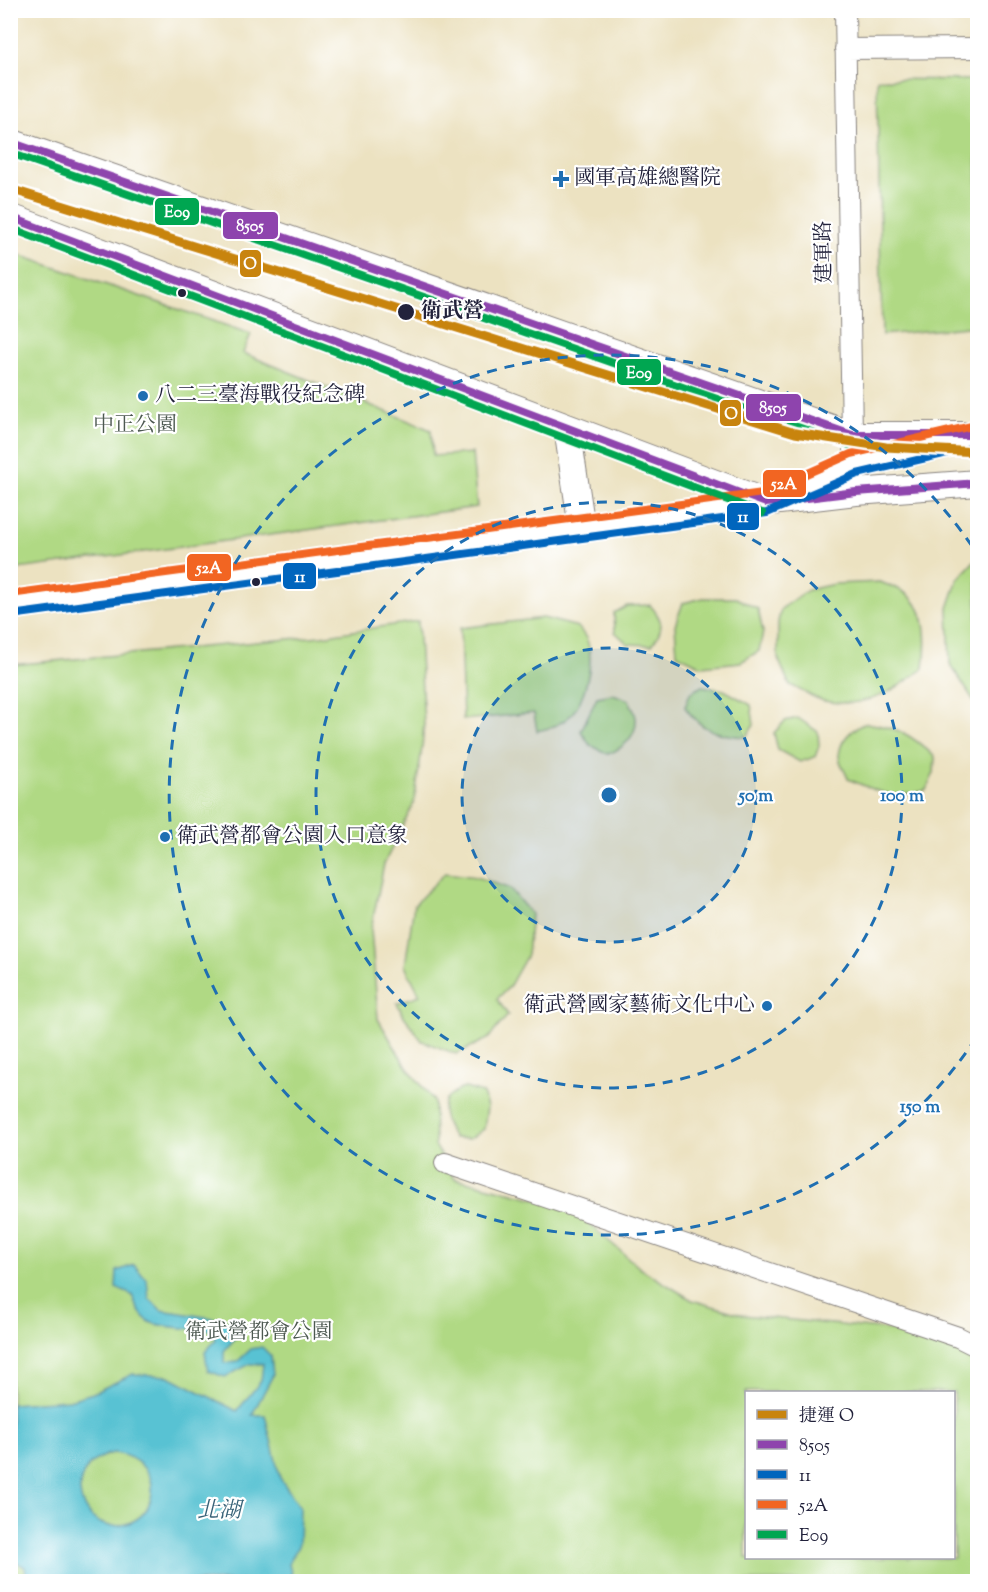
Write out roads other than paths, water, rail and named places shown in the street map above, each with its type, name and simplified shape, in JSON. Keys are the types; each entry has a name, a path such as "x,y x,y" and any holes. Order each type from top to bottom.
{"street":[{"name":"建軍路","path":"845,10 852,435 856,492"},
{"path":"844,49 978,48"},
{"path":"10,142 852,435 973,435"},
{"path":"10,217 766,503 854,464 973,435"},
{"path":"567,428 582,528"},
{"path":"10,605 766,503 856,492 978,483"},
{"path":"445,1163 958,1337 978,1347"}],"water":[{"name":"北湖","path":"134,1265 147,1280 149,1298 161,1310 225,1320 236,1326 237,1336 224,1351 224,1363 238,1361 251,1349 262,1347 271,1356 273,1375 252,1415 265,1415 280,1478 300,1507 299,1544 289,1564 293,1581 27,1581 25,1567 11,1559 11,1404 69,1400 93,1393 133,1374 169,1376 237,1411 261,1381 263,1364 250,1364 225,1377 208,1371 205,1352 216,1340 212,1330 171,1327 150,1322 141,1314 132,1295 116,1288 117,1271","holes":["114,1453 123,1455 144,1468 152,1483 152,1492 145,1512 129,1523 112,1526 98,1522 88,1512 81,1500 80,1485 85,1472 96,1460"]}],"metro line":[{"name":"O","path":"10,189 795,433 886,447 978,452"}],"place":[{"name":"國軍高雄總醫院","path":"561,179"},
{"name":"衛武營","path":"406,312"},
{"name":"八二三臺海戰役紀念碑","path":"143,396"},
{"name":"衛武營都會公園入口意象","path":"165,837"},
{"name":"衛武營國家藝術文化中心","path":"767,1006"}],"park label":[{"name":"中正公園","path":"135,426"},
{"name":"衛武營都會公園","path":"259,1333"}]}
